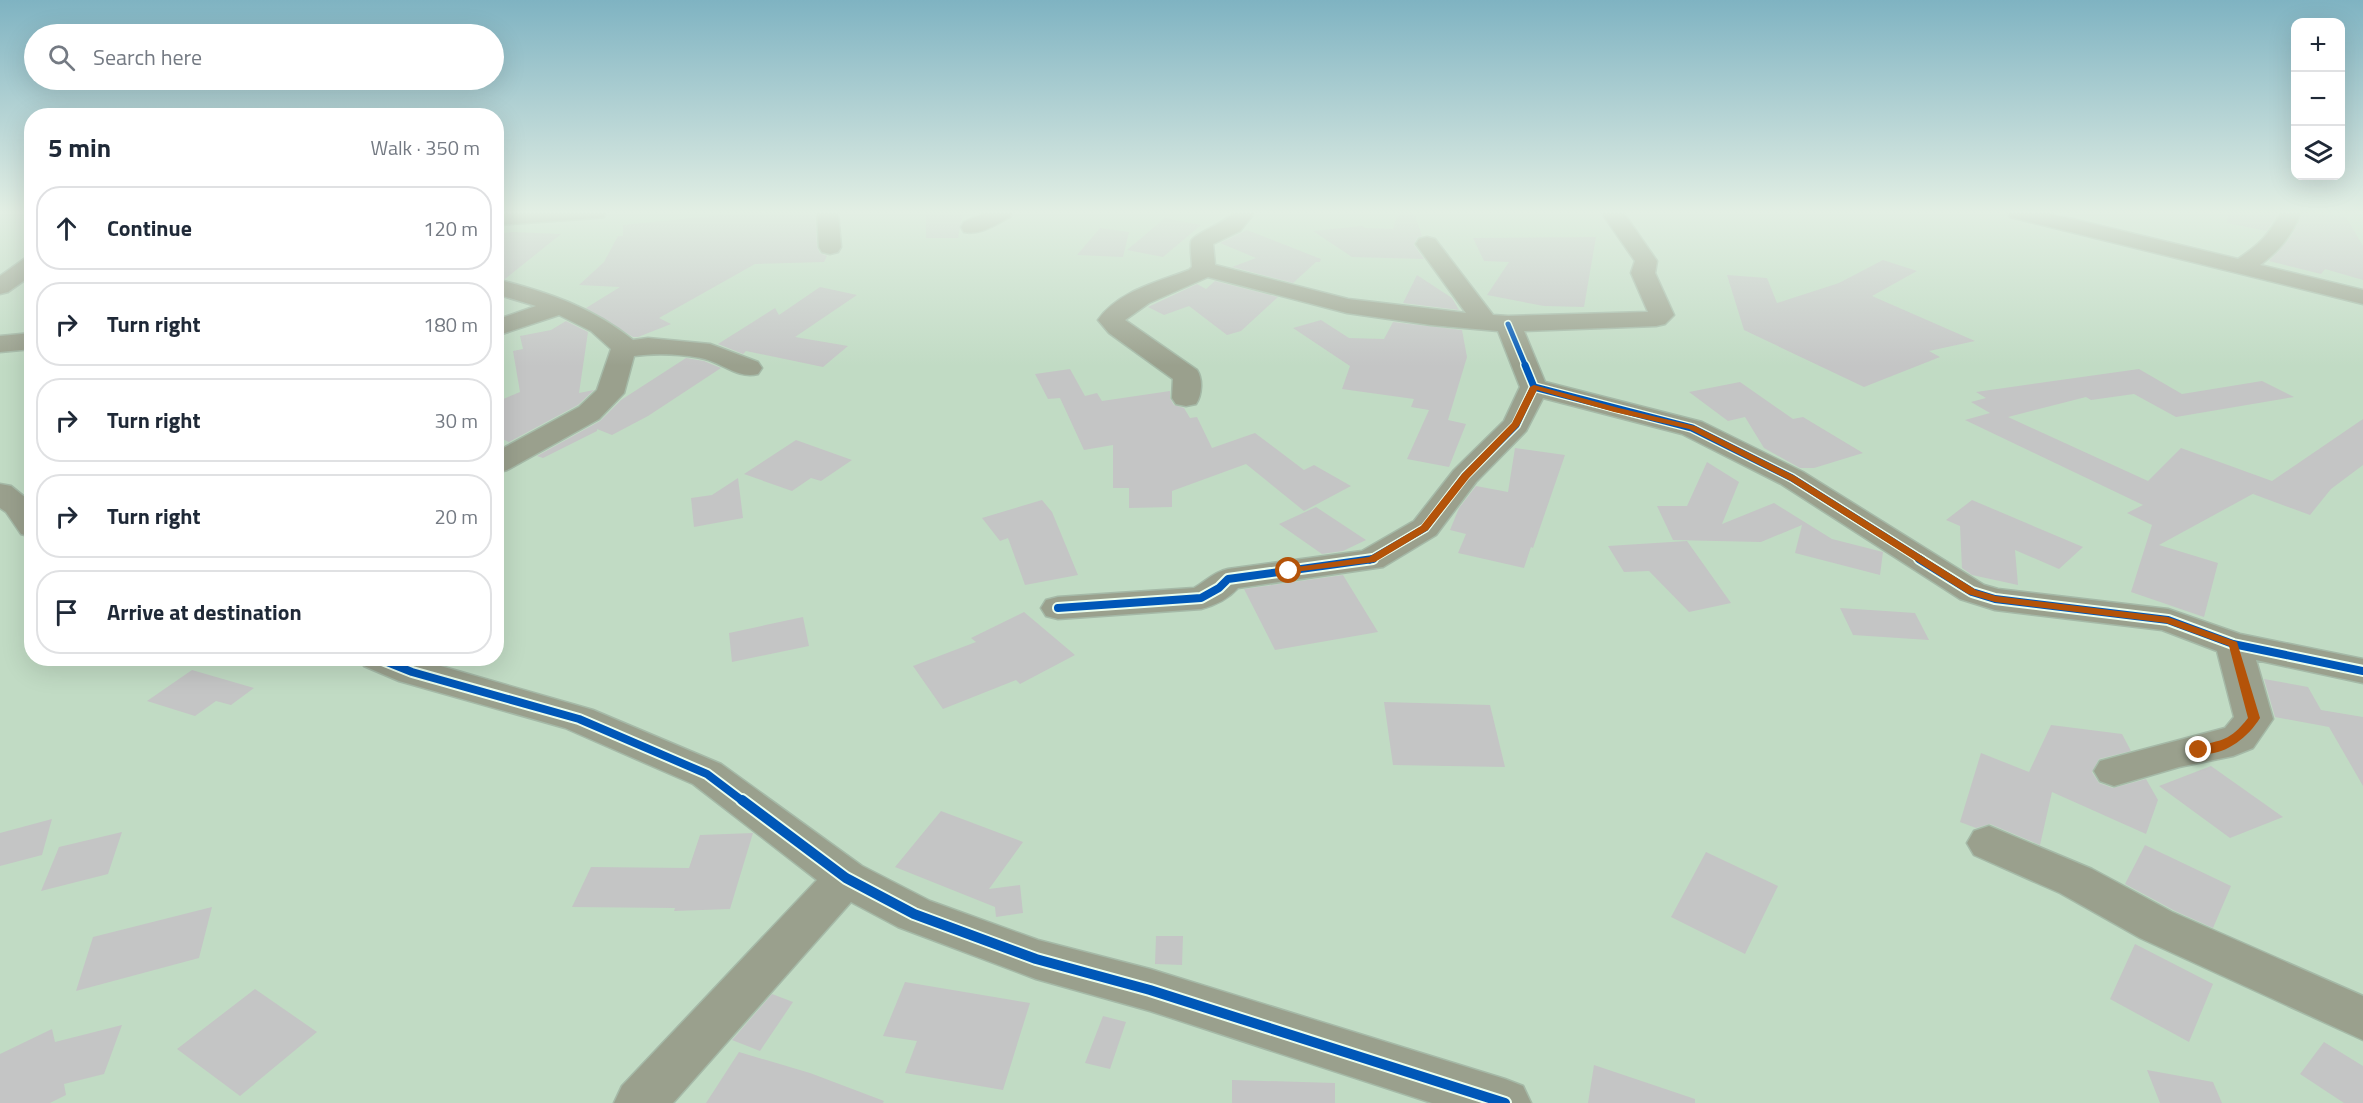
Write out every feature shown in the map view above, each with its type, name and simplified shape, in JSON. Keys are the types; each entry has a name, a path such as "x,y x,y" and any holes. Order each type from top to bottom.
{"street":[{"path":"1186,398 1187,376 1118,328 1111,320 1122,308 1197,275 1204,268 1204,263"},
{"path":"1444,263 1496,323 1534,387 1692,428 1792,478 1972,592 1995,599 2168,620 2234,644 2339,664 2363,671"},
{"path":"1204,268 1347,306 1431,318 1496,323 1646,321 1662,315 1643,273 1646,263"},
{"path":"2228,263 2363,297"},
{"path":"2242,267 2247,263"},
{"path":"0,287 24,270"},
{"path":"504,288 560,306 600,326 627,349"},
{"path":"504,326 560,306"},
{"path":"0,344 24,342"},
{"path":"504,460 589,413 610,393 622,352 627,349 648,346 710,352 749,368"},
{"path":"1058,608 1201,598 1219,588 1228,579 1371,560 1425,528 1465,476 1516,424 1534,387"},
{"path":"2114,771 2179,753 2219,746 2239,738 2254,718 2234,644"},
{"path":"397,666 579,719 707,774 846,878 914,914 1036,959 1150,990 1505,1103"},
{"path":"1989,843 2076,880 2156,925 2363,1019"},
{"path":"640,1103 846,878"}],"building":[{"path":"504,263 524,263 505,279"},
{"path":"602,263 773,263 755,264 659,318 671,324 638,337 633,337 586,308 620,287 579,285"},
{"path":"1241,263 1314,263 1293,283 1232,267"},
{"path":"1508,263 1591,263 1584,307 1544,306 1487,295"},
{"path":"1876,263 1894,263 1917,271 1872,296 1975,341 1929,351 1940,357 1864,387 1744,330 1727,275 1767,278 1777,303 1839,283"},
{"path":"2279,263 2363,263 2363,280 2325,269 2321,274"},
{"path":"1417,275 1452,298 1459,310 1403,303"},
{"path":"1215,281 1278,297 1241,331 1227,335 1189,306 1164,315 1148,307 1197,284 1206,289"},
{"path":"820,287 857,295 795,337 848,346 823,367 746,351 743,354 718,344 775,308 779,315"},
{"path":"1321,320 1349,338 1384,339 1393,322 1462,330 1467,357 1448,420 1466,424 1449,467 1407,459 1429,410 1411,407 1414,399 1342,389 1350,366 1293,328"},
{"path":"566,321 588,332 579,393 594,390 578,405 509,442 504,440 504,399 520,392 513,351 523,349 520,336 551,330"},
{"path":"686,358 704,361 721,368 648,416 612,435 597,429 543,458 537,456 600,421 621,400"},
{"path":"1070,369 1085,396 1097,393 1102,401 1170,391 1170,398 1174,405 1184,408 1190,418 1197,417 1212,448 1255,433 1304,470 1314,465 1351,486 1304,511 1246,464 1172,491 1172,507 1129,508 1129,488 1113,488 1113,445 1084,450 1060,398 1048,399 1035,374"},
{"path":"2139,369 2182,394 2262,381 2294,397 2176,417 2134,394 2091,400 2086,397 2008,417 2148,481 2181,448 2272,481 2363,419 2363,465 2331,489 2310,515 2253,494 2260,490 2159,545 2218,563 2204,617 2131,592 2152,525 2127,513 2143,505 1965,420 1990,413 1971,402 1986,398 1976,392"},
{"path":"1740,382 1793,419 1803,417 1863,453 1814,468 1800,468 1764,448 1745,417 1728,421 1689,392"},
{"path":"796,440 852,460 821,481 811,478 792,491 744,474"},
{"path":"1515,448 1565,455 1524,568 1458,553 1466,534 1450,530 1459,508 1476,486 1508,492"},
{"path":"1707,462 1739,482 1722,524 1774,503 1832,539 1883,552 1880,575 1795,553 1802,525 1761,542 1673,540 1657,506 1687,506"},
{"path":"738,478 743,518 694,527 691,498 712,495"},
{"path":"1042,500 1052,512 1078,575 1025,585 1008,538 1000,541 982,518"},
{"path":"1972,500 2083,547 2059,569 2015,550 2018,585 1972,575 1962,568 1960,526 1946,520"},
{"path":"1316,507 1366,540 1343,551 1322,554 1279,524"},
{"path":"1687,541 1731,603 1689,612 1649,571 1624,572 1608,546"},
{"path":"1343,575 1378,632 1275,650 1244,589"},
{"path":"1840,608 1915,613 1929,640 1853,635"},
{"path":"1024,612 1075,655 1020,684 1016,680 943,709 913,666 976,642 971,638"},
{"path":"803,617 809,646 732,662 729,633"},
{"path":"192,670 254,688 231,705 216,701 195,716 147,701"},
{"path":"2264,679 2308,687 2321,710 2363,717 2363,786 2329,727 2275,717"},
{"path":"1384,702 1490,705 1505,767 1393,765"},
{"path":"2051,725 2122,734 2131,751 2099,759 2092,772 2099,783 2113,788 2146,779 2158,800 2146,834 2052,792 2040,845 1990,824 1976,828 1960,822 1981,753 2029,772"},
{"path":"2211,766 2283,817 2230,838 2159,786"},
{"path":"941,811 1023,842 989,889 1020,885 1023,913 996,917 995,907 895,867"},
{"path":"52,819 42,855 0,866 0,833"},
{"path":"122,832 108,874 41,891 59,847"},
{"path":"753,833 730,909 674,911 675,908 572,907 591,867 689,868 700,835"},
{"path":"2145,845 2231,886 2213,928 2125,884"},
{"path":"1706,852 1778,886 1745,954 1671,917"},
{"path":"212,907 199,958 76,991 93,937"},
{"path":"1156,936 1183,936 1182,965 1155,964"},
{"path":"2135,944 2213,984 2189,1042 2110,999"},
{"path":"905,982 1030,1003 1003,1090 905,1073 917,1041 883,1036"},
{"path":"255,989 317,1032 240,1096 177,1049"},
{"path":"772,994 793,1002 760,1051 732,1040"},
{"path":"1103,1016 1126,1022 1110,1069 1085,1063"},
{"path":"122,1025 104,1074 64,1084 66,1095 50,1103 0,1103 0,1054 52,1029 55,1042"},
{"path":"2324,1042 2363,1066 2363,1103 2344,1103 2300,1074"},
{"path":"739,1052 810,1073 884,1101 883,1103 706,1103"},
{"path":"1594,1065 1695,1099 1695,1103 1588,1103"},
{"path":"2147,1070 2213,1082 2222,1103 2160,1103"},
{"path":"1232,1080 1335,1083 1335,1103 1232,1103"}],"cycle path":[{"path":"1058,608 1201,598 1219,588 1228,579 1371,560 1425,528 1465,476 1516,425 1534,387 1508,324"},
{"path":"1534,387 1692,428 1792,478 1972,592 1995,599 2168,620 2233,644 2363,671"},
{"path":"397,666 579,719 707,774 846,878 914,914 1036,959 1150,990 1505,1103"}],"route":[{"path":"1289,571 1371,560 1425,528 1465,476 1516,424 1534,387 1692,428 1792,478 1834,507 1972,592 1995,599 2168,620 2234,644 2254,718 2239,738 2219,746 2199,750"}]}
